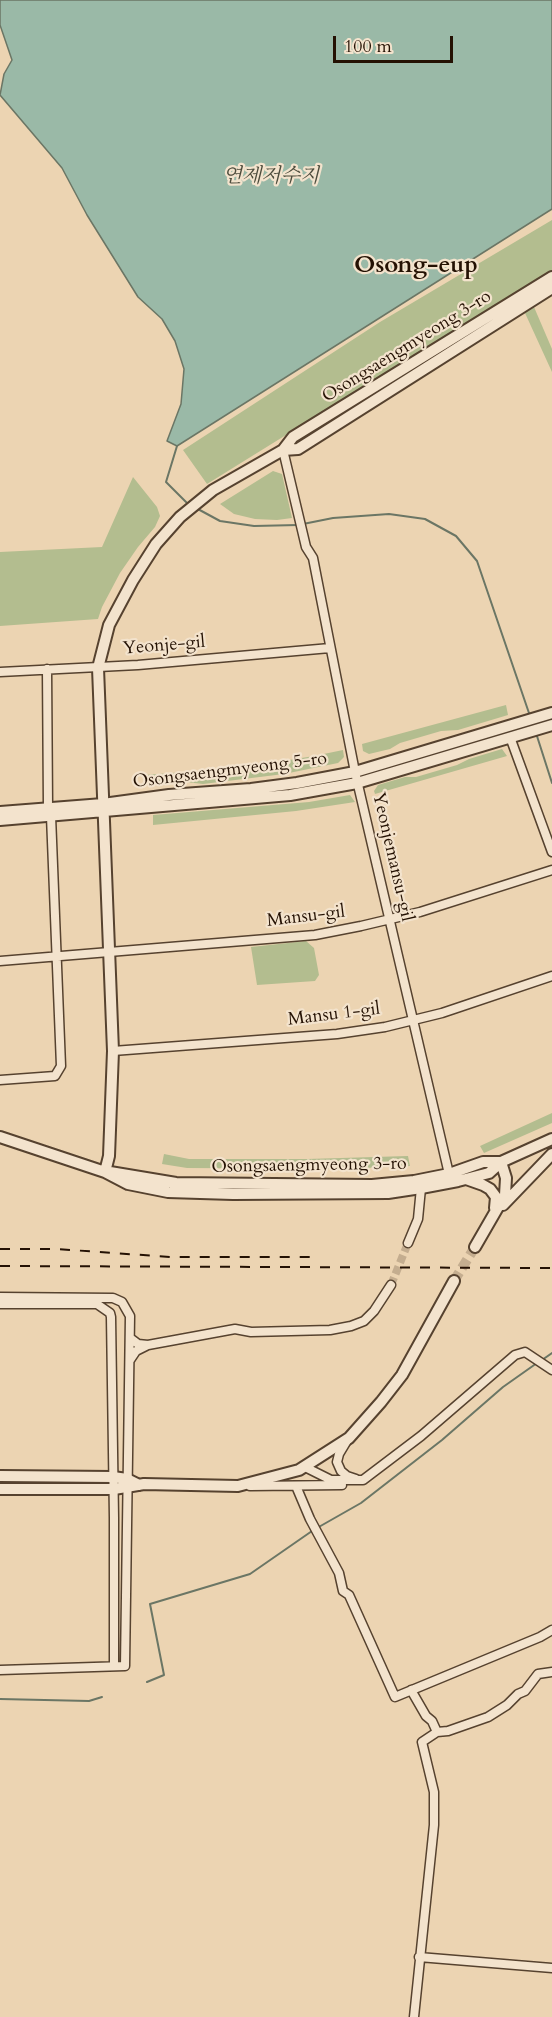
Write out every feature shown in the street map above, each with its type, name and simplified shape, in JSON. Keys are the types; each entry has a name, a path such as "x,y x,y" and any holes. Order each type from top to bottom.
{"street":[{"name":"Osongsaengmyeong 3-ro","path":"98,668 109,625 120,602 156,544 180,517 213,490 283,450 293,437 552,277"},
{"name":"Osongsaengmyeong 3-ro","path":"283,450 298,449 552,288"},
{"name":"Yeonjemansu-gil","path":"283,450 306,546 313,558 357,783 449,1174"},
{"name":"Yeonje-gil","path":"0,672 98,668 330,648"},
{"path":"0,1137 105,1172 109,1156 113,1051 98,668"},
{"path":"0,1080 55,1076 61,1066 49,812 47,669"},
{"name":"Osongsaengmyeong 5-ro","path":"103,808 169,795 251,789 355,772 548,720"},
{"name":"Osongsaengmyeong 5-ro","path":"0,812 49,812 290,795 357,783 510,737 522,728"},
{"path":"510,737 552,852"},
{"name":"Osongsaengmyeong 5-ro","path":"0,820 49,812"},
{"name":"Mansu-gil","path":"0,961 315,935 390,920 552,870"},
{"name":"Mansu 1-gil","path":"113,1051 337,1034 412,1021 442,1013 552,976"},
{"path":"475,1247 505,1194 506,1178 501,1162 552,1139"},
{"path":"495,1214 520,1185 552,1154"},
{"name":"Osongsaengmyeong 3-ro","path":"105,1172 176,1183 372,1185 414,1181 449,1174 483,1162 501,1162"},
{"name":"Osongsaengmyeong 3-ro","path":"105,1172 128,1184 168,1192 388,1193 489,1173 501,1162"},
{"path":"466,1179 490,1189 496,1197 495,1214"},
{"path":"408,1243 418,1219 421,1188"},
{"path":"363,1480 347,1476 341,1471 337,1462 339,1454 349,1438 402,1375 454,1281"},
{"path":"130,1338 138,1344 148,1345 235,1329 251,1332 330,1330 351,1326 364,1321 375,1311 391,1285"},
{"path":"0,1297 113,1298 122,1302 130,1316 125,1666 0,1670"},
{"path":"0,1304 97,1304 110,1313 114,1489 114,1665"},
{"path":"129,1360 136,1351 148,1345"},
{"path":"0,1476 113,1477 139,1485 340,1485 363,1480 421,1436 515,1355 525,1352 552,1370"},
{"path":"238,1486 287,1475 305,1467 349,1438"},
{"path":"305,1467 332,1480 363,1480"},
{"path":"0,1489 114,1489 127,1483"},
{"path":"296,1486 339,1573 343,1591 349,1595 395,1697 552,1630"},
{"path":"414,2017 434,1825 434,1792 422,1742 437,1732 448,1731 488,1717 525,1691 538,1674 552,1672"},
{"path":"411,1690 437,1732"},
{"path":"419,1957 552,1968"}],"shaded area":[{"path":"552,220 552,270 207,484 183,450 380,322"},
{"path":"534,307 552,349 552,372 525,313"},
{"path":"273,471 282,474 292,518 255,519 234,514 220,504"},
{"path":"133,477 157,507 160,516 155,527 120,573 98,619 0,626 0,552 102,547"},
{"path":"506,705 508,715 458,730 441,731 400,743 390,749 369,754 363,751 362,744"},
{"path":"502,749 507,756 375,794 374,791 378,785 405,777 416,777"},
{"path":"343,750 344,757 338,763 284,774 203,784 186,782 144,785 144,775 239,768"},
{"path":"350,795 355,802 296,811 153,825 153,815 309,802"},
{"path":"306,941 314,948 319,975 315,981 257,985 251,947"},
{"path":"552,1113 552,1123 484,1153 480,1146"},
{"path":"164,1154 189,1159 408,1156 410,1166 342,1169 187,1168 162,1164"}],"water":[{"name":"연제저수지","path":"0,0 552,0 552,209 177,446 167,441 181,404 184,369 175,341 162,319 138,297 87,215 62,168 0,95 4,74 12,60 0,25"}],"waterway":[{"path":"177,446 166,482 188,504"},
{"path":"196,508 220,521 254,526 298,525"},
{"path":"303,524 333,518 389,514 425,519 456,536 477,561 530,716"},
{"path":"536,733 552,783"},
{"path":"542,1360 552,1353"},
{"path":"317,1528 361,1503 442,1440 503,1387 537,1363"},
{"path":"147,1682 164,1675 150,1604 250,1574 312,1531"},
{"path":"0,1699 89,1701 102,1697"}],"tunnel":[{"path":"391,1285 408,1243"},
{"path":"454,1281 475,1247"}],"railway":[{"path":"0,1249 57,1249 170,1257 315,1257"},
{"path":"0,1266 552,1268"}],"district":[{"name":"Osong-eup","path":"416,266"}]}
